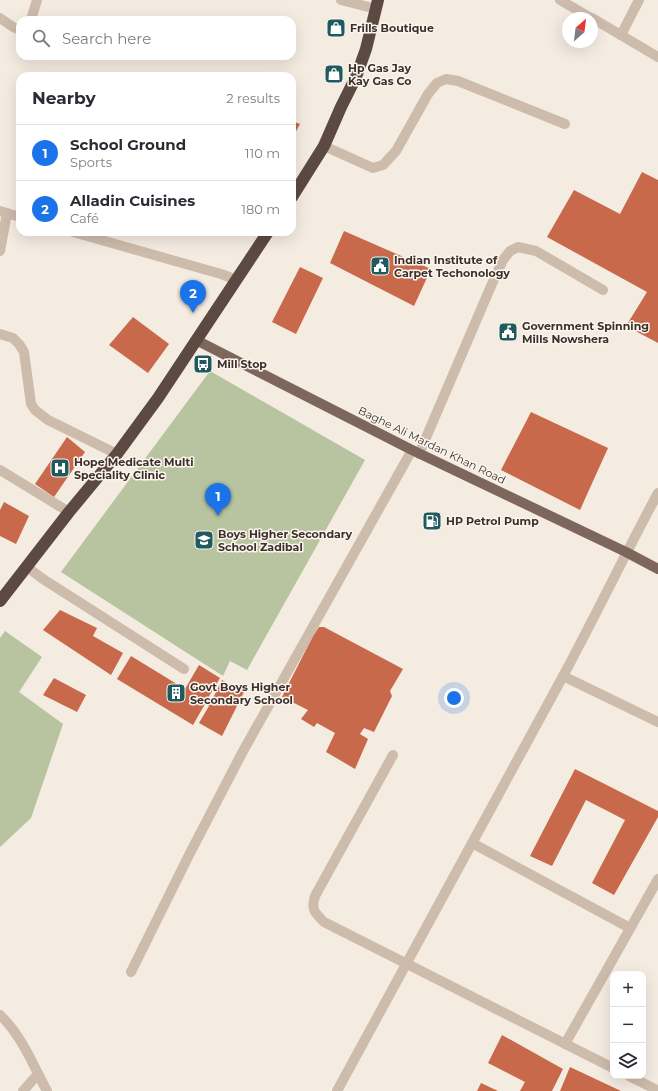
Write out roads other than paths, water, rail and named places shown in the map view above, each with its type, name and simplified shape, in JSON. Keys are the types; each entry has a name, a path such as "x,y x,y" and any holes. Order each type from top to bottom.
{"highway":[{"path":"296,190 324,146 356,77 366,49 377,5"},
{"path":"0,601 117,454 158,398 265,236"}],"main road":[{"name":"Baghe Ali Mardan Khan Road","path":"196,340 416,452 626,552 658,569"}],"street":[{"path":"32,16 37,0"},
{"path":"341,0 377,5"},
{"path":"560,0 581,12"},
{"path":"621,35 639,0"},
{"path":"0,18 16,28"},
{"path":"598,22 658,57"},
{"path":"324,146 373,168 383,165 396,151 428,94 437,83 446,79 458,81 565,124"},
{"path":"0,252 4,212 16,216"},
{"path":"87,236 221,274 237,280"},
{"path":"131,972 192,848 242,753 416,452 503,260 510,251 518,247 536,251 603,290"},
{"path":"0,334 13,338 24,352 31,404 35,410 48,420 117,454"},
{"path":"0,470 70,512"},
{"path":"337,1091 563,676 626,552 658,493"},
{"path":"27,566 43,579 184,669"},
{"path":"563,676 658,722"},
{"path":"394,755 315,896 312,904 314,913 324,922 610,1066"},
{"path":"472,843 630,928"},
{"path":"565,1044 658,879"},
{"path":"0,1015 9,1024 24,1045 48,1091"},
{"path":"23,1091 38,1074"},
{"path":"635,1079 657,1090"}],"place":[{"name":"Frills Boutique","path":"336,28"},
{"name":"Hp Gas Jay Kay Gas Co","path":"334,74"},
{"name":"Indian Institute of Carpet Techonology","path":"380,266"},
{"name":"Alladin Cuisines","path":"193,313"},
{"name":"Government Spinning Mills Nowshera","path":"508,332"},
{"name":"Mill Stop","path":"203,364"},
{"name":"Hope Medicate Multi Speciality Clinic","path":"60,468"},
{"name":"School Ground","path":"218,516"},
{"name":"HP Petrol Pump","path":"432,521"},
{"name":"Boys Higher Secondary School Zadibal","path":"204,540"},
{"name":"Govt Boys Higher Secondary School","path":"176,693"}]}
